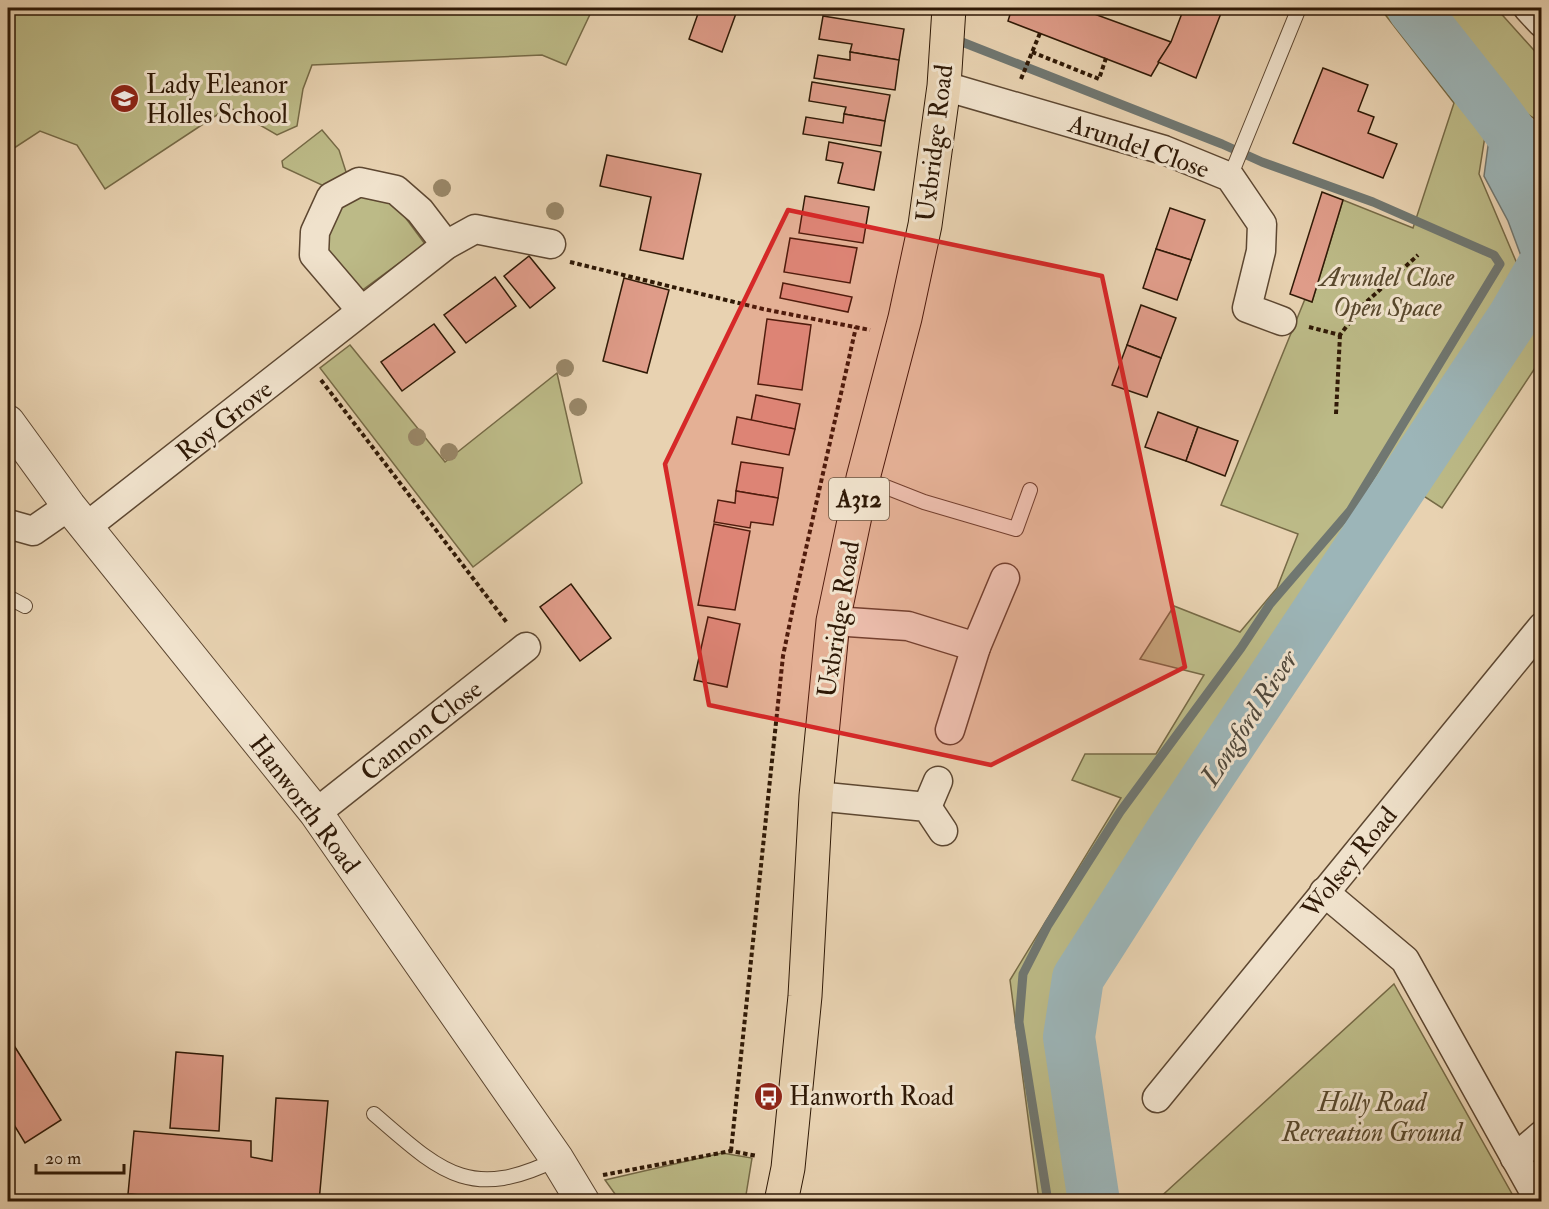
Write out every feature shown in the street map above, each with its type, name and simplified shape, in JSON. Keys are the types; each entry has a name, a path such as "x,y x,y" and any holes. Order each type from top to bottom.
{"main road":[{"name":"Uxbridge Road","path":"781,1202 788,1168 805,996 816,796 833,621 863,477 905,318 925,225 944,86 949,8"}],"street":[{"path":"1528,8 1542,24"},
{"name":"Arundel Close","path":"944,86 1233,170 1262,224 1261,251 1247,308 1281,321"},
{"path":"361,310 314,255 315,232 331,197 358,182 396,190 420,211 446,245"},
{"name":"Roy Grove","path":"9,528 33,531 77,517 305,357 361,310 446,245 475,229 551,244"},
{"name":"Hanworth Road","path":"8,422 77,517 316,813 557,1159 579,1195"},
{"path":"950,730 976,648 1005,578"},
{"path":"833,621 908,626 976,648"},
{"name":"Wolsey Road","path":"1157,1098 1542,627"},
{"name":"Cannon Close","path":"316,813 526,647"},
{"path":"927,807 938,781"},
{"path":"816,796 927,807"},
{"path":"927,807 943,831"},
{"path":"1324,892 1405,960 1540,1202"},
{"path":"1515,1158 1542,1135"}],"lane":[{"path":"1233,170 1299,8"},
{"path":"863,477 924,502 1016,529 1030,490"},
{"path":"8,597 25,606"},
{"path":"374,1114 415,1149 443,1169 467,1178 492,1180 508,1177 536,1169 557,1159"}],"path":[{"path":"1021,79 1040,33"},
{"path":"1032,52 1099,79 1106,58"},
{"path":"551,244 551,254 577,265 763,309 884,332 889,313 905,318"},
{"path":"1336,414 1340,335 1363,305 1418,255"},
{"path":"1281,321 1340,335"},
{"path":"731,1151 783,656 856,327"},
{"path":"305,357 526,647"},
{"path":"579,1195 603,1175 731,1151 771,1158 770,1165 788,1168"}],"highlighted area":[{"path":"788,210 1102,276 1185,667 991,765 709,705 665,464"}],"green space":[{"name":"Lady Eleanor Holles School","path":"8,8 593,8 566,65 542,55 312,65 303,89 297,126 277,135 229,107 105,189 77,145 40,131 8,152"},
{"name":"Arundel Close Open Space","path":"1380,8 1408,8 1489,111 1479,174 1518,266 1516,323 1360,532 1350,577 1300,615 1126,882 1125,919 1095,931 1053,1014 1085,1201 1039,1201 1010,980 1121,798 1072,780 1085,754 1156,754 1204,675 1140,659 1174,606 1240,632 1277,588 1298,534 1221,505 1305,299 1312,302 1343,200 1413,228 1454,103"},
{"path":"1437,8 1496,8 1541,58 1541,123 1515,106"},
{"path":"322,130 339,150 347,175 326,187 283,167 282,161"},
{"path":"362,195 390,203 402,213 425,244 357,294 326,251 326,228 340,203"},
{"path":"1541,314 1541,359 1442,508 1419,493"},
{"path":"350,345 445,462 557,373 582,483 473,567 320,368"},
{"name":"Holly Road Recreation Ground","path":"1394,984 1516,1201 1156,1201"},
{"path":"722,1153 752,1158 745,1201 620,1201 605,1180"}],"water":[{"path":"1493,109 1541,137 1541,294 1513,318 1524,264 1508,221 1484,176"}],"building":[{"path":"621,8 640,8 637,14"},
{"path":"700,8 738,8 722,52 689,39"},
{"path":"1012,8 1078,8 1171,42 1151,76 1008,21"},
{"path":"1184,8 1223,8 1196,78 1158,62 1171,42"},
{"path":"823,16 904,29 899,60 850,52 852,44 819,39"},
{"path":"850,52 899,60 895,90 814,78 818,55 850,60"},
{"path":"1323,68 1368,85 1358,111 1374,117 1368,133 1397,144 1383,178 1293,143"},
{"path":"812,82 890,95 885,121 844,114 846,107 809,101"},
{"path":"844,114 885,121 881,146 803,134 806,117 843,123"},
{"path":"829,142 881,152 874,190 838,183 843,163 826,160"},
{"path":"607,155 701,174 683,259 640,250 651,197 600,186"},
{"path":"1322,192 1343,200 1312,302 1290,294"},
{"path":"805,196 869,207 863,243 799,233"},
{"path":"1170,208 1205,220 1191,260 1156,249"},
{"path":"790,238 857,248 850,283 784,272"},
{"path":"1156,249 1191,260 1177,300 1143,288"},
{"path":"529,256 555,288 530,308 504,276"},
{"path":"495,277 516,306 466,343 444,315"},
{"path":"624,278 669,290 647,373 603,361"},
{"path":"783,283 852,297 848,312 780,298"},
{"path":"1141,305 1176,318 1161,358 1127,345"},
{"path":"767,319 811,325 802,390 758,384"},
{"path":"434,324 455,352 402,391 381,362"},
{"path":"1127,345 1161,358 1147,397 1112,385"},
{"path":"756,395 800,404 795,429 751,421"},
{"path":"1158,412 1198,427 1186,461 1145,447"},
{"path":"737,417 795,429 789,455 732,444"},
{"path":"1198,427 1238,441 1225,476 1186,461"},
{"path":"741,462 783,468 778,498 736,491"},
{"path":"736,491 778,498 773,525 751,522 750,528 714,522 718,500 735,503"},
{"path":"714,524 750,531 735,610 698,605"},
{"path":"571,584 611,638 580,661 540,607"},
{"path":"708,617 740,624 727,687 694,680"},
{"path":"8,1036 61,1120 25,1143 8,1115"},
{"path":"176,1052 223,1056 219,1131 170,1128"},
{"path":"276,1098 328,1101 319,1202 154,1202 154,1196 128,1194 134,1131 251,1141 251,1157 272,1161"}],"waterway":[{"name":"Longford River","path":"1413,8 1542,175"},
{"path":"962,42 1222,144 1262,162 1373,202 1494,255 1500,264 1350,511 1270,604 1241,648 1120,812 1048,925 1023,974 1019,1022 1048,1202"},
{"name":"Longford River","path":"1094,1202 1069,1037 1078,978 1175,826 1513,318 1542,268"}],"place":[{"name":"Lady Eleanor Holles School","path":"125,99"},
{"name":"Hanworth Road","path":"768,1096"}]}
